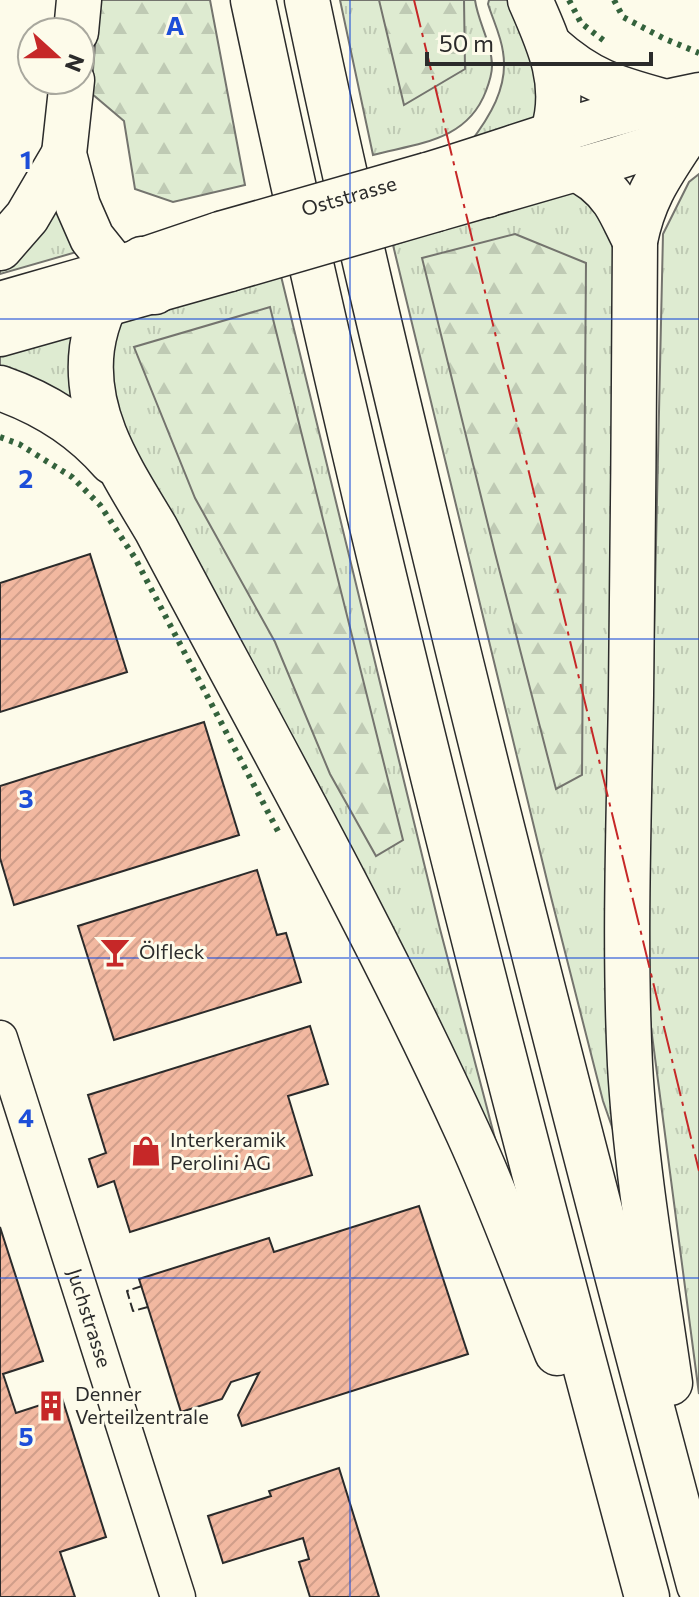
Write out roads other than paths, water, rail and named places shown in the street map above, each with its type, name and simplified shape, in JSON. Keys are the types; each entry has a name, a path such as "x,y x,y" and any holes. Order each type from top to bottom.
{"highway":[{"path":"253,0 349,426 445,822 542,1204 647,1597"},
{"path":"307,0 395,389 483,754 699,1584"},
{"path":"487,195 544,153 557,118 558,88 551,47 530,0"},
{"path":"551,47 569,63 600,82 686,116 646,199 635,241 627,915 630,1066 636,1145 699,1584"},
{"path":"70,96 64,154 78,206 92,238 129,280 96,327 93,344 91,385 103,430 126,480 156,529 362,917 433,1058 496,1197 631,1538"},
{"path":"544,153 595,180 614,201 635,241"},
{"path":"0,248 27,217 64,154"},
{"path":"0,388 35,402 73,425 101,449 126,480"}],"main road":[{"name":"Oststrasse","path":"0,303 129,280 432,192 544,153 686,116"},
{"name":"Oststrasse","path":"432,192 487,195"},
{"name":"Oststrasse","path":"0,335 129,280"}],"street":[{"name":"Juchstrasse","path":"0,1038 178,1597"}],"place":[{"name":"Ölfleck","path":"115,952"},
{"name":"Interkeramik Perolini AG","path":"146,1151"},
{"name":"Denner Verteilzentrale","path":"51,1406"}]}
